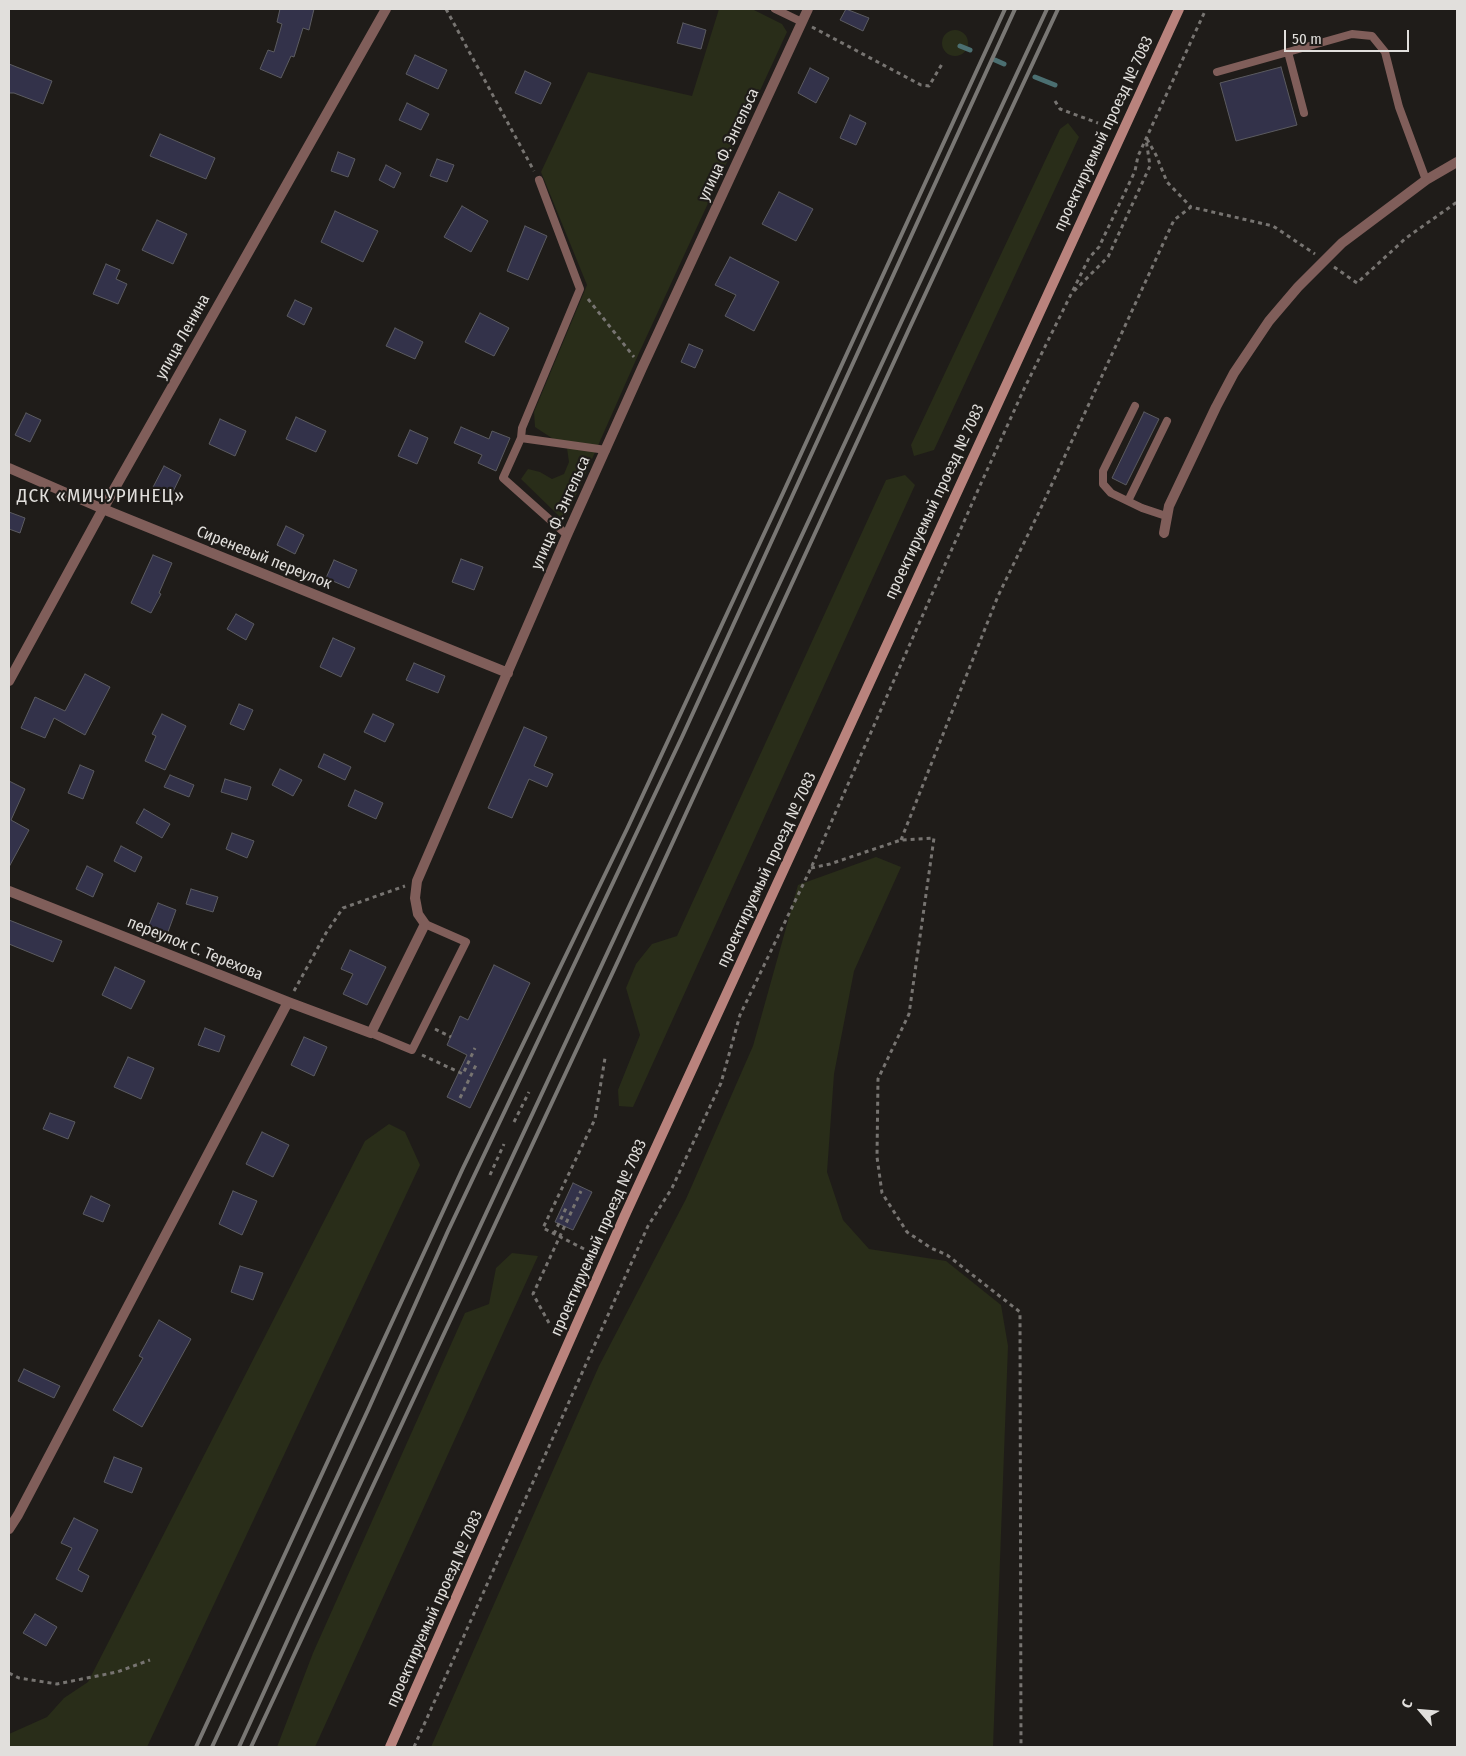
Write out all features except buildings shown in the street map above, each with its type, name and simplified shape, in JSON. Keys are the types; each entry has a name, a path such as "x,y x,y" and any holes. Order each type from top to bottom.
{"main road":[{"name":"проектируемый проезд № 7083","path":"390,1747 625,1215 1179,9"}],"street":[{"name":"улица Ленина","path":"9,681 103,509 386,9"},
{"name":"улица Ф. Энгельса","path":"425,924 418,914 415,898 417,882 567,535 808,9"},
{"path":"1164,533 1166,516 1172,499 1216,407 1234,373 1269,321 1324,260 1342,243 1426,180 1457,162"},
{"name":"Сиреневый переулок","path":"9,468 103,509 508,673"},
{"name":"переулок С. Терехова","path":"9,891 288,1002 372,1033"},
{"path":"372,1033 425,924"},
{"path":"9,1529 288,1002"}],"lane":[{"path":"775,9 802,22"},
{"path":"1217,72 1352,34 1372,36 1385,52 1399,107 1426,180"},
{"path":"1288,52 1304,113"},
{"path":"538,180 580,289 522,428 521,438 503,478 567,535"},
{"path":"1135,406 1103,471 1102,478 1106,489 1149,511 1166,516"},
{"path":"1128,501 1167,421"},
{"path":"521,438 606,450"},
{"path":"372,1033 412,1050 466,942 425,924"}],"path":[{"path":"446,9 538,180"},
{"path":"414,1747 648,1226 672,1188 721,1083 740,1015 811,868 1024,389 1089,258 1099,247 1135,171 1138,156 1146,138 1206,9"},
{"path":"802,22 921,85 929,86 942,64"},
{"path":"1055,101 1060,109 1098,123"},
{"path":"1146,138 1156,155 1167,182 1191,207 1273,226 1357,283 1406,238 1457,202"},
{"path":"1071,294 1108,256 1150,166 1146,138"},
{"path":"901,840 998,596 1039,512 1174,220 1191,207"},
{"path":"580,289 642,368"},
{"path":"811,868 830,864 901,840 934,838 909,1014 878,1078 877,1157 882,1193 906,1232 931,1248 947,1255 1020,1312 1021,1747"},
{"path":"288,1002 326,933 343,908 417,882"},
{"path":"425,1024 451,1036"},
{"path":"463,1074 475,1048"},
{"path":"584,1248 543,1228 595,1118 605,1058"},
{"path":"460,1098 476,1065"},
{"path":"514,1122 529,1092"},
{"path":"490,1175 504,1144"},
{"path":"549,1323 533,1294 581,1190"},
{"path":"554,1234 567,1206"},
{"path":"9,1673 19,1678 57,1684 117,1672 150,1660"}],"green space":[{"path":"719,9 752,9 782,24 787,32 639,353 569,511 560,517 521,479 528,469 540,472 552,479 564,474 569,462 567,448 535,427 534,412 587,285 541,172 588,72 692,96"},
{"path":"955,30 964,34 968,43 964,52 955,56 946,52 942,43 946,34"},
{"path":"1068,123 1079,137 934,450 914,456 911,445 1060,129"},
{"path":"905,475 915,485 633,1107 619,1106 618,1090 640,1035 626,988 636,964 652,944 677,936 886,480"},
{"path":"876,857 901,867 854,971 834,1074 827,1172 843,1220 869,1249 946,1261 1001,1305 1008,1346 993,1747 431,1747 599,1366 686,1199 753,1046 798,885"},
{"path":"389,1124 405,1132 420,1165 147,1747 9,1747 9,1734 47,1717 64,1698 88,1682 365,1141"},
{"path":"512,1253 538,1256 315,1747 277,1747 313,1653 465,1313 489,1304 496,1268"}],"waterway":[{"path":"960,46 970,50"},
{"path":"995,60 1004,64"},
{"path":"1035,77 1055,85"}],"railway":[{"path":"196,1747 463,1168 627,829 1005,9"},
{"path":"212,1747 368,1410 448,1231 682,737 1015,9"},
{"path":"239,1747 1047,9"},
{"path":"251,1747 619,959 1058,9"}],"district":[{"name":"ДСК «МИЧУРИНЕЦ»","path":"101,497"}]}
